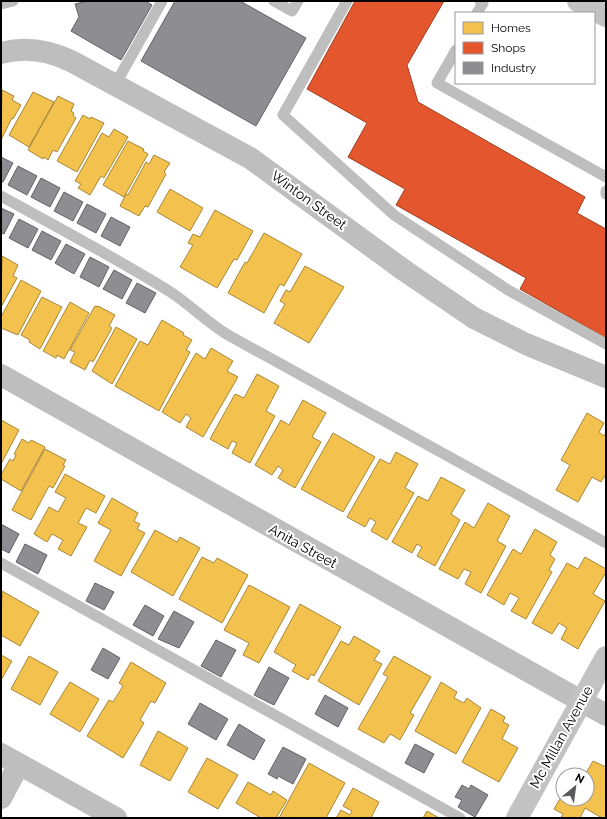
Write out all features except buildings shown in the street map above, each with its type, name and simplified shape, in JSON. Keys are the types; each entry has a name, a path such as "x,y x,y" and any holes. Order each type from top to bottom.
{"street":[{"path":"578,1 606,16"},
{"name":"Winton Street","path":"1,53 30,49 53,52 115,85 250,158 405,271 474,318 526,344 606,378"},
{"name":"Anita Street","path":"1,375 606,716"},
{"name":"Mc Millan Avenue","path":"517,818 606,657"},
{"path":"1,798 10,759 109,816"}],"lane":[{"path":"1,4 13,1"},
{"path":"115,85 162,1"},
{"path":"274,1 292,11 298,1"},
{"path":"347,1 283,115 394,215 508,290 606,344"},
{"path":"478,12 483,3 480,1"},
{"path":"455,52 437,82 606,178"},
{"path":"1,196 125,265 170,292 212,325 228,335 606,543"},
{"path":"1,563 460,818"}]}
